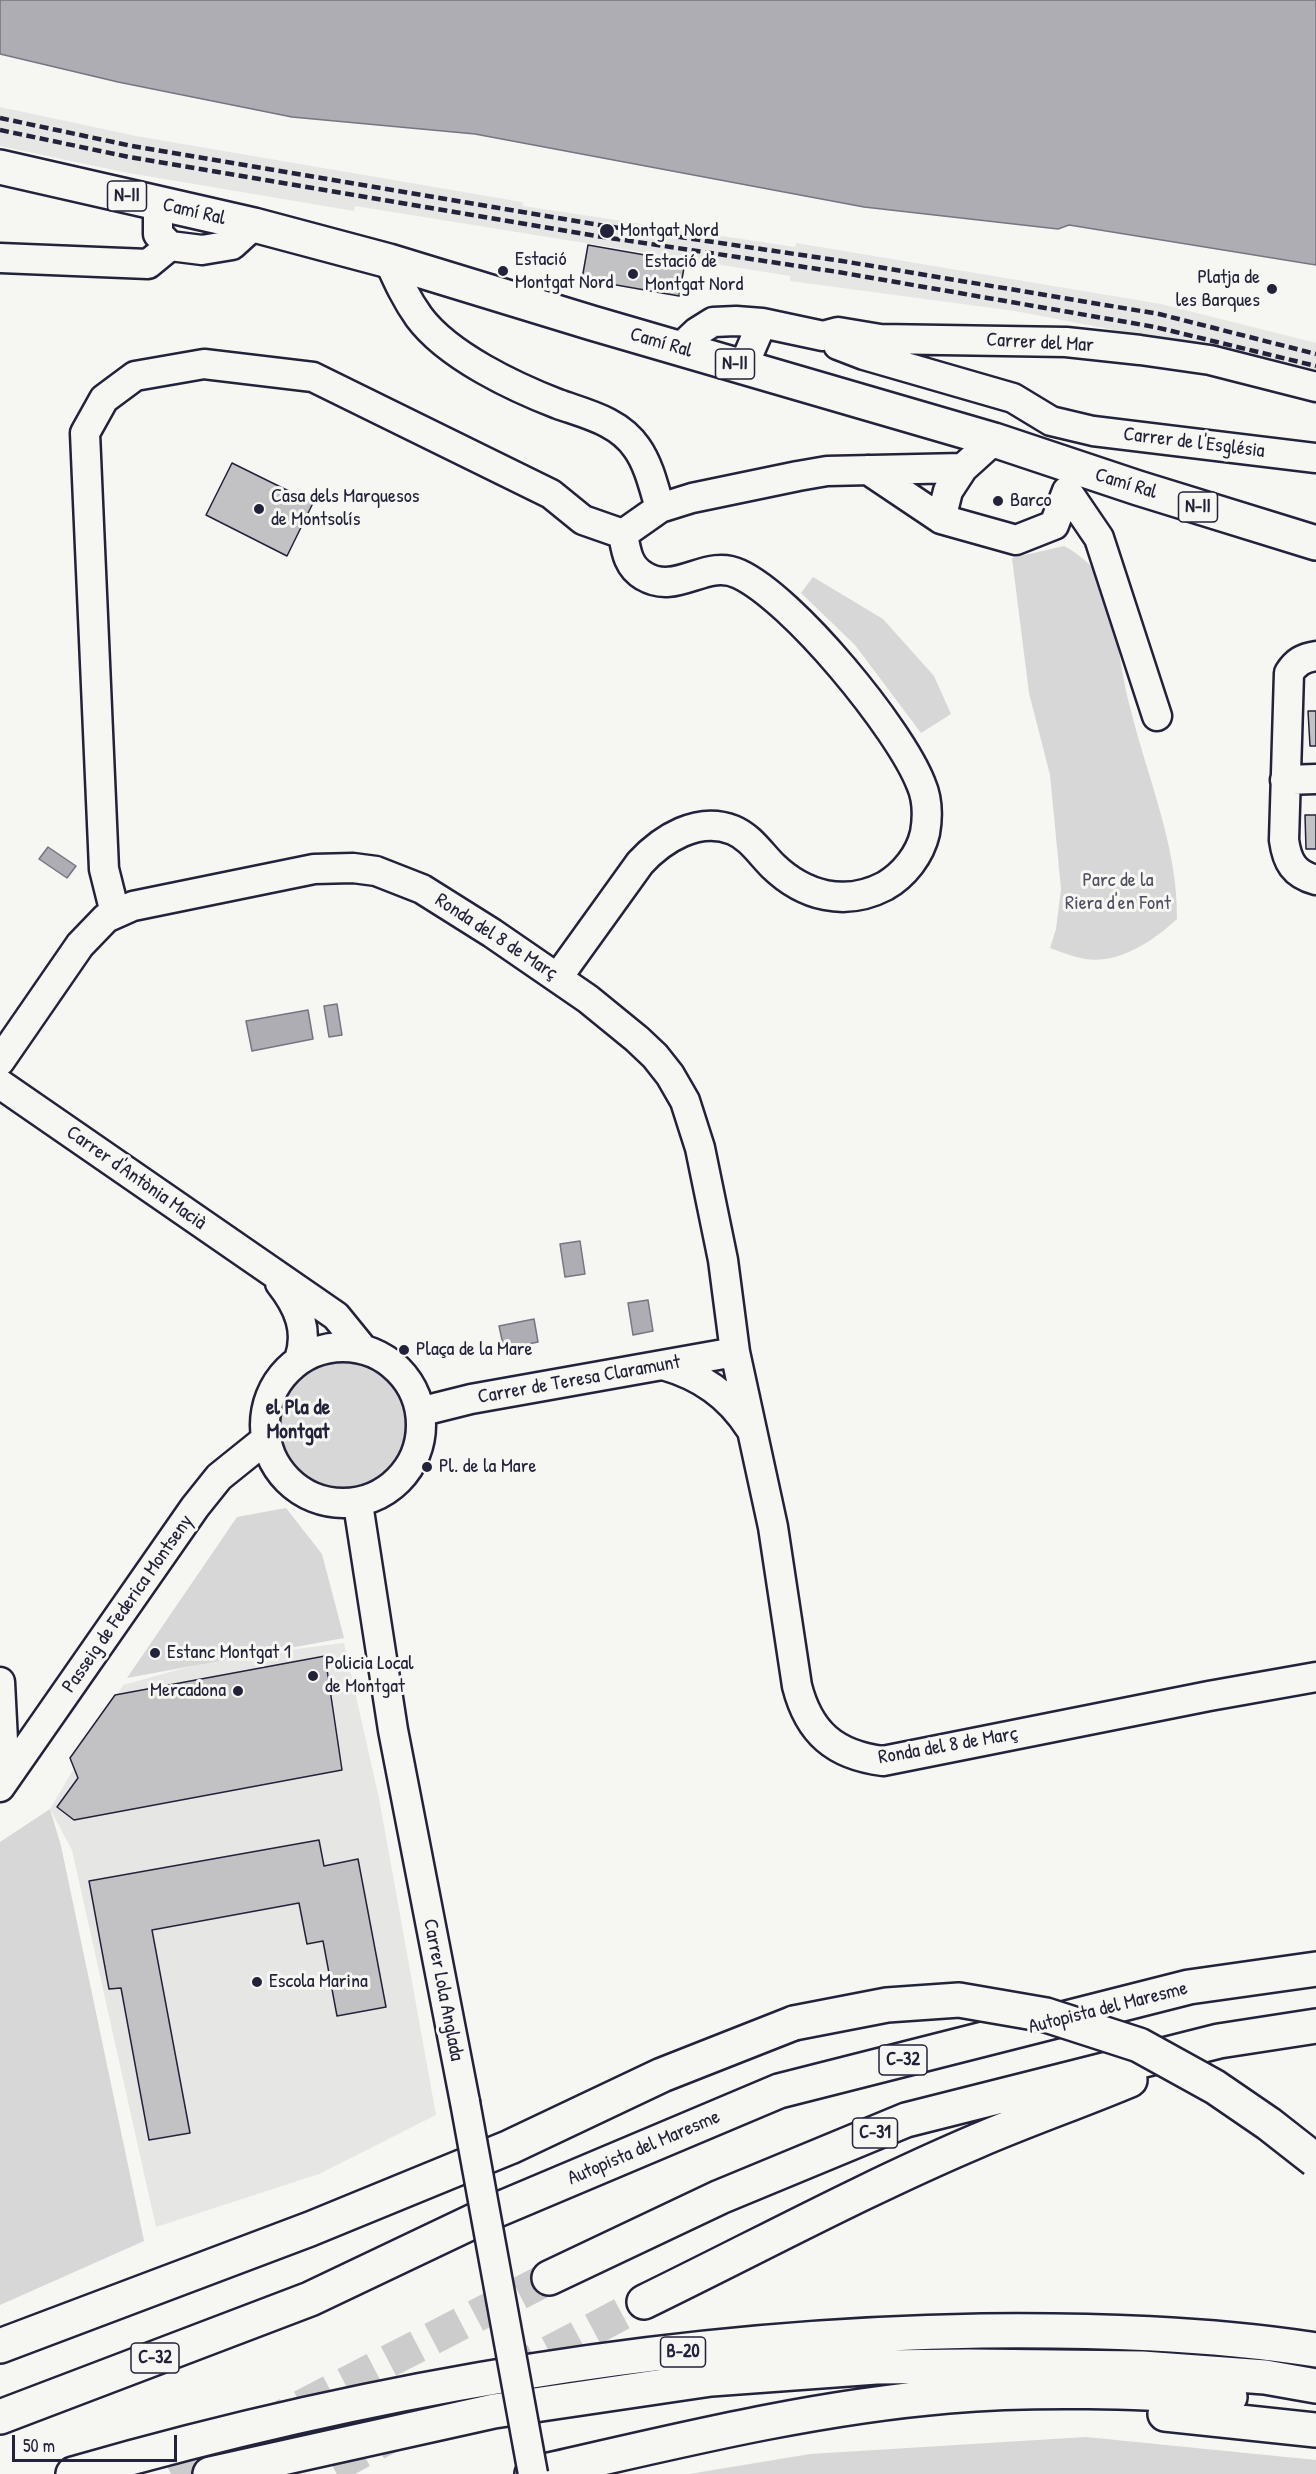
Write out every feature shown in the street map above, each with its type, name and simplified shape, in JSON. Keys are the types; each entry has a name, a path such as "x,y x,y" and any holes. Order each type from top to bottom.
{"main road":[{"name":"Camí Ral","path":"0,166 254,225 389,261 994,440 1126,485 1316,543"},
{"name":"Autopista del Maresme","path":"0,2416 310,2299 497,2210 779,2091 1189,1988 1316,1969"},
{"path":"0,2346 310,2229 510,2147 662,2075 794,2023 887,2005 959,2000 1046,2015 1139,2045 1215,2087 1269,2124 1315,2160"},
{"name":"C-31","path":"549,2278 720,2197 906,2120 1219,2041 1316,2026"},
{"path":"644,2302 887,2182 979,2140 1066,2108 1219,2041"},
{"path":"0,2396 50,2381 215,2317 310,2299"},
{"name":"B-20","path":"73,2474 250,2428 436,2387 582,2364 747,2344 889,2333 1124,2332 1281,2344 1316,2350"},
{"name":"B-20","path":"210,2474 494,2411 711,2379 876,2367 1142,2368 1265,2377 1316,2386"},
{"path":"532,2474 777,2420 914,2400 1026,2392 1116,2391 1316,2401"},
{"path":"777,2420 876,2412 1128,2410 1316,2430"}],"street":[{"path":"158,204 158,234 170,246 202,250 232,245 254,225"},
{"path":"0,258 148,264 170,246"},
{"path":"389,261 402,291 421,320 449,345 479,367 514,386 591,414 623,434 637,447 647,466 660,508"},
{"name":"Carrer del Mar","path":"680,348 712,322 762,323 824,336 838,332 880,339 1076,343 1210,360 1316,387"},
{"path":"743,367 762,323"},
{"name":"Carrer de l'Església","path":"824,336 846,350 1013,398 1072,431 1093,430 1316,458"},
{"path":"115,913 104,869 85,433 104,399 135,376 204,364 313,376 551,494 583,520 623,534"},
{"path":"941,519 948,491 963,468 994,440"},
{"path":"623,534 660,508 692,498 798,476 827,471 963,468"},
{"path":"868,470 941,519 1016,540 1054,525 1067,491 1099,538 1157,716"},
{"path":"558,977 640,863 664,842 683,831 701,827 732,830 748,839 773,866 801,887 834,897 853,897 886,885 910,865 918,853 927,820 927,802 912,765 859,688 800,622 752,580 726,569 712,570 667,584 647,578 630,564 623,534"},
{"path":"1316,656 1306,657 1295,664 1290,673 1284,840 1286,856 1293,868 1303,877 1316,880"},
{"path":"1285,780 1316,779"},
{"name":"Ronda del 8 de Març","path":"0,1061 80,945 95,927 115,913 133,906 314,869 354,868 376,872 422,889 558,977 637,1039 670,1075 685,1101 700,1148 723,1260 735,1352 773,1527 797,1686 803,1709 823,1736 835,1745 866,1759 883,1761 1316,1677"},
{"name":"Carrer d'Antònia Macià","path":"0,1084 336,1316 362,1348"},
{"name":"Carrer d'Antònia Macià","path":"271,1272 290,1295 299,1312 304,1330 304,1345 299,1360"},
{"path":"339,1345 362,1348 376,1353 401,1371 411,1383 423,1411 422,1436 414,1457 396,1480 379,1495 358,1504 336,1505 316,1499 294,1485 277,1466 265,1440 262,1424 264,1408 272,1392 299,1360 318,1350 339,1345"},
{"name":"Carrer de Teresa Claramunt","path":"423,1411 471,1399 735,1352"},
{"name":"Ronda del 8 de Març","path":"661,1365 683,1371 706,1382 722,1394 753,1433"},
{"name":"Passeig de Federica Montseny","path":"3,1784 195,1507 219,1477 265,1440"},
{"name":"Carrer Lola Anglada","path":"358,1504 393,1730 465,2102 532,2474"},
{"path":"0,1682 3,1784"}],"shaded area":[{"path":"0,0 1316,0 1316,265 1069,225 1058,229 864,207 475,134 292,117 118,82 0,54"},
{"path":"0,107 136,136 522,202 523,206 795,247 796,243 1161,304 1316,343 1316,378 1151,337 1015,311 790,281 790,276 355,206 354,211 123,172 0,146"},
{"path":"48,847 76,866 67,878 39,859"},
{"path":"337,1004 342,1035 329,1037 324,1006"},
{"path":"308,1010 313,1039 252,1051 246,1021"},
{"path":"580,1241 585,1274 565,1277 560,1244"},
{"path":"648,1300 653,1331 633,1335 628,1303"},
{"path":"534,1319 538,1342 504,1349 499,1326"},
{"name":"Escola Marina","path":"344,1643 379,1798 436,2115 319,2174 156,2227 72,1850 50,1809 123,1685 217,1659"}],"green space":[{"name":"Parc de la Riera d'en Font","path":"1064,546 1093,568 1107,592 1127,695 1167,838 1176,892 1177,919 1168,927 1135,949 1098,960 1081,958 1050,948 1056,929 1061,889 1050,775 1029,693 1012,558"},
{"path":"813,577 883,619 934,676 951,714 921,733 855,645 801,593"},
{"path":"344,1361 369,1366 389,1380 403,1400 408,1425 403,1450 389,1470 369,1484 344,1489 319,1484 299,1470 285,1450 280,1425 285,1400 299,1380 319,1366"},
{"path":"286,1508 322,1554 344,1638 127,1678 237,1517"},
{"path":"50,1809 61,1846 144,2241 0,2305 0,1842"},
{"path":"1086,2437 1316,2460 1316,2474 689,2474 810,2454"}],"building":[{"name":"Estació de Montgat Nord","path":"588,245 685,262 679,296 582,279"},
{"name":"Casa dels Marquesos de Montsolís","path":"232,463 313,503 287,556 206,515"},
{"path":"1308,711 1316,711 1316,746 1310,746"},
{"path":"1305,815 1316,815 1316,849 1306,849"},
{"name":"Mercadona","path":"325,1656 342,1770 74,1820 57,1807 78,1778 70,1758 115,1695"},
{"path":"319,1840 324,1866 358,1859 386,2007 337,2016 323,1941 307,1944 299,1903 152,1930 190,2133 149,2140 121,1988 109,1989 89,1881"}],"tunnel":[{"path":"171,2474 549,2278"},
{"path":"333,2467 644,2302"}],"railway":[{"path":"0,118 132,146 599,225 842,261 1159,314 1316,354"},
{"path":"0,130 129,157 597,236 838,272 1155,327 1316,366"}],"place":[{"name":"Montgat Nord","path":"607,231"},
{"name":"Estació Montgat Nord","path":"503,271"},
{"name":"Estació de Montgat Nord","path":"633,274"},
{"name":"Platja de les Barques","path":"1272,289"},
{"name":"Barco","path":"998,501"},
{"name":"Casa dels Marquesos de Montsolís","path":"259,509"},
{"name":"Plaça de la Mare","path":"404,1350"},
{"name":"Pl. de la Mare","path":"427,1467"},
{"name":"Estanc Montgat 1","path":"155,1653"},
{"name":"Policia Local de Montgat","path":"313,1676"},
{"name":"Mercadona","path":"238,1691"},
{"name":"Escola Marina","path":"257,1982"}],"district":[{"name":"el Pla de Montgat","path":"298,1420"}]}
